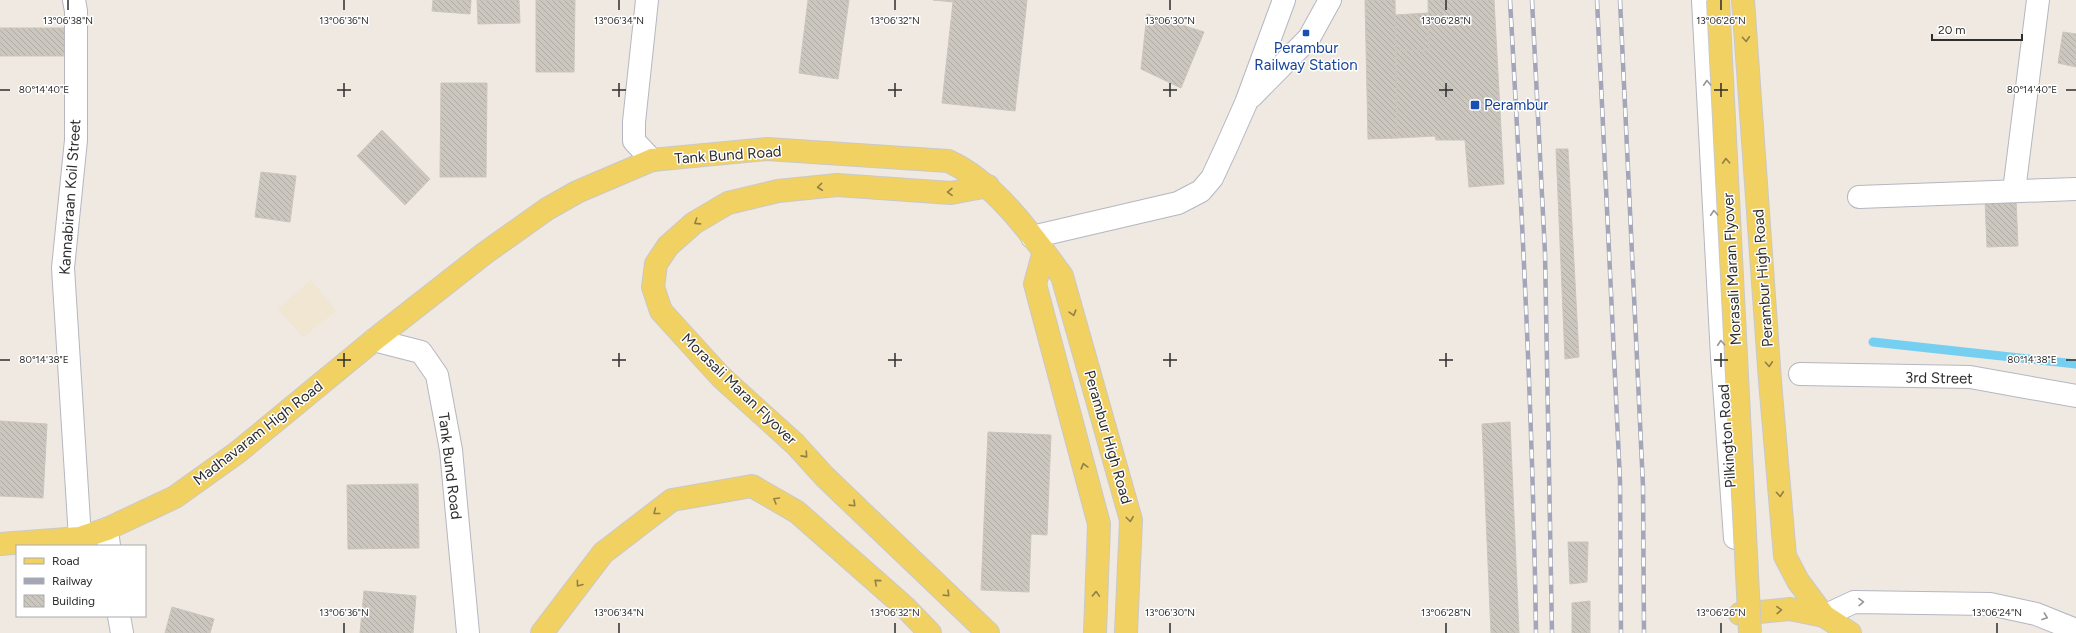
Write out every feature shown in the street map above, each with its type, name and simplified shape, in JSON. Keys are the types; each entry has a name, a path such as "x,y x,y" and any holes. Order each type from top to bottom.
{"main road":[{"name":"Morasali Maran Flyover","path":"1718,0 1750,633"},
{"name":"Perambur High Road","path":"1743,0 1770,381 1785,556 1798,581 1824,616"},
{"name":"Tank Bund Road","path":"485,253 547,209 577,192 652,160 767,149 948,161 962,167 988,186 1038,244"},
{"name":"Morasali Maran Flyover","path":"988,186 951,193 837,185 778,191 728,203 694,223 668,246 656,264 653,287 662,311 722,377 795,444 825,477 988,633"},
{"path":"1038,244 1035,284 1099,524 1095,633"},
{"name":"Perambur High Road","path":"1038,244 1062,276 1131,520 1126,633"},
{"name":"Madhavaram High Road","path":"0,544 80,538 108,538 174,497 238,452 374,340 485,253"},
{"path":"542,633 603,553 672,500 752,486 797,512 906,608 930,633"},
{"path":"1741,623 1790,609 1824,616 1850,633"}],"street":[{"name":"Kannabiraan Koil Street","path":"74,0 76,11 76,140 63,268 80,538"},
{"path":"647,0 634,122 634,141 652,160"},
{"path":"1038,244 1178,203 1202,191 1212,178 1246,103 1284,0"},
{"path":"1246,103 1309,38 1330,0"},
{"name":"Pilkington Road","path":"1703,0 1722,357 1741,623"},
{"path":"2014,191 2038,0"},
{"path":"1860,196 2076,189"},
{"name":"Tank Bund Road","path":"374,340 421,352 437,375 451,450 468,633"},
{"name":"3rd Street","path":"1800,374 1970,377 2076,396"},
{"path":"1824,616 1854,602 1990,604 2036,614 2076,630"},
{"path":"119,617 122,633"}],"shaded area":[{"path":"311,280 336,311 303,337 278,309"}],"building":[{"path":"433,0 471,0 470,14 432,11"},
{"path":"477,0 519,0 520,23 478,24"},
{"path":"536,0 575,0 574,72 536,72"},
{"path":"808,0 849,0 838,79 799,73"},
{"path":"933,0 1027,0 1015,111 942,103 953,2"},
{"path":"1365,0 1395,0 1397,138 1368,139"},
{"path":"1428,0 1494,0 1504,184 1469,187 1465,140 1436,140 1435,136 1397,138 1396,50 1429,50"},
{"path":"1428,13 1429,50 1396,50 1395,15"},
{"path":"1147,14 1204,32 1181,88 1141,69"},
{"path":"0,28 65,28 65,56 0,56"},
{"path":"2063,32 2076,34 2076,67 2058,63"},
{"path":"441,83 487,83 486,177 440,177"},
{"path":"382,130 430,179 405,205 357,156"},
{"path":"1556,149 1568,149 1579,357 1565,359"},
{"path":"261,172 296,176 290,222 255,217"},
{"path":"2016,199 2018,246 1987,247 1985,200"},
{"path":"0,421 47,424 43,498 0,496"},
{"path":"1510,422 1519,633 1491,633 1482,424"},
{"path":"988,432 1051,435 1047,535 1031,534 1029,592 981,590"},
{"path":"418,484 419,548 348,549 347,485"},
{"path":"1568,542 1588,542 1587,582 1570,584"},
{"path":"364,591 416,596 413,633 360,633"},
{"path":"1590,601 1590,633 1572,633 1572,603"},
{"path":"172,607 214,619 210,633 165,633"}],"waterway":[{"path":"1873,342 2076,364"}],"railway":[{"path":"1510,0 1526,316 1535,554 1536,633"},
{"path":"1532,0 1545,253 1552,633"},
{"path":"1597,0 1620,481 1621,633"},
{"path":"1620,0 1643,486 1644,633"}],"place":[{"name":"Perambur Railway Station","path":"1306,33"},
{"name":"Perambur","path":"1475,105"}]}
